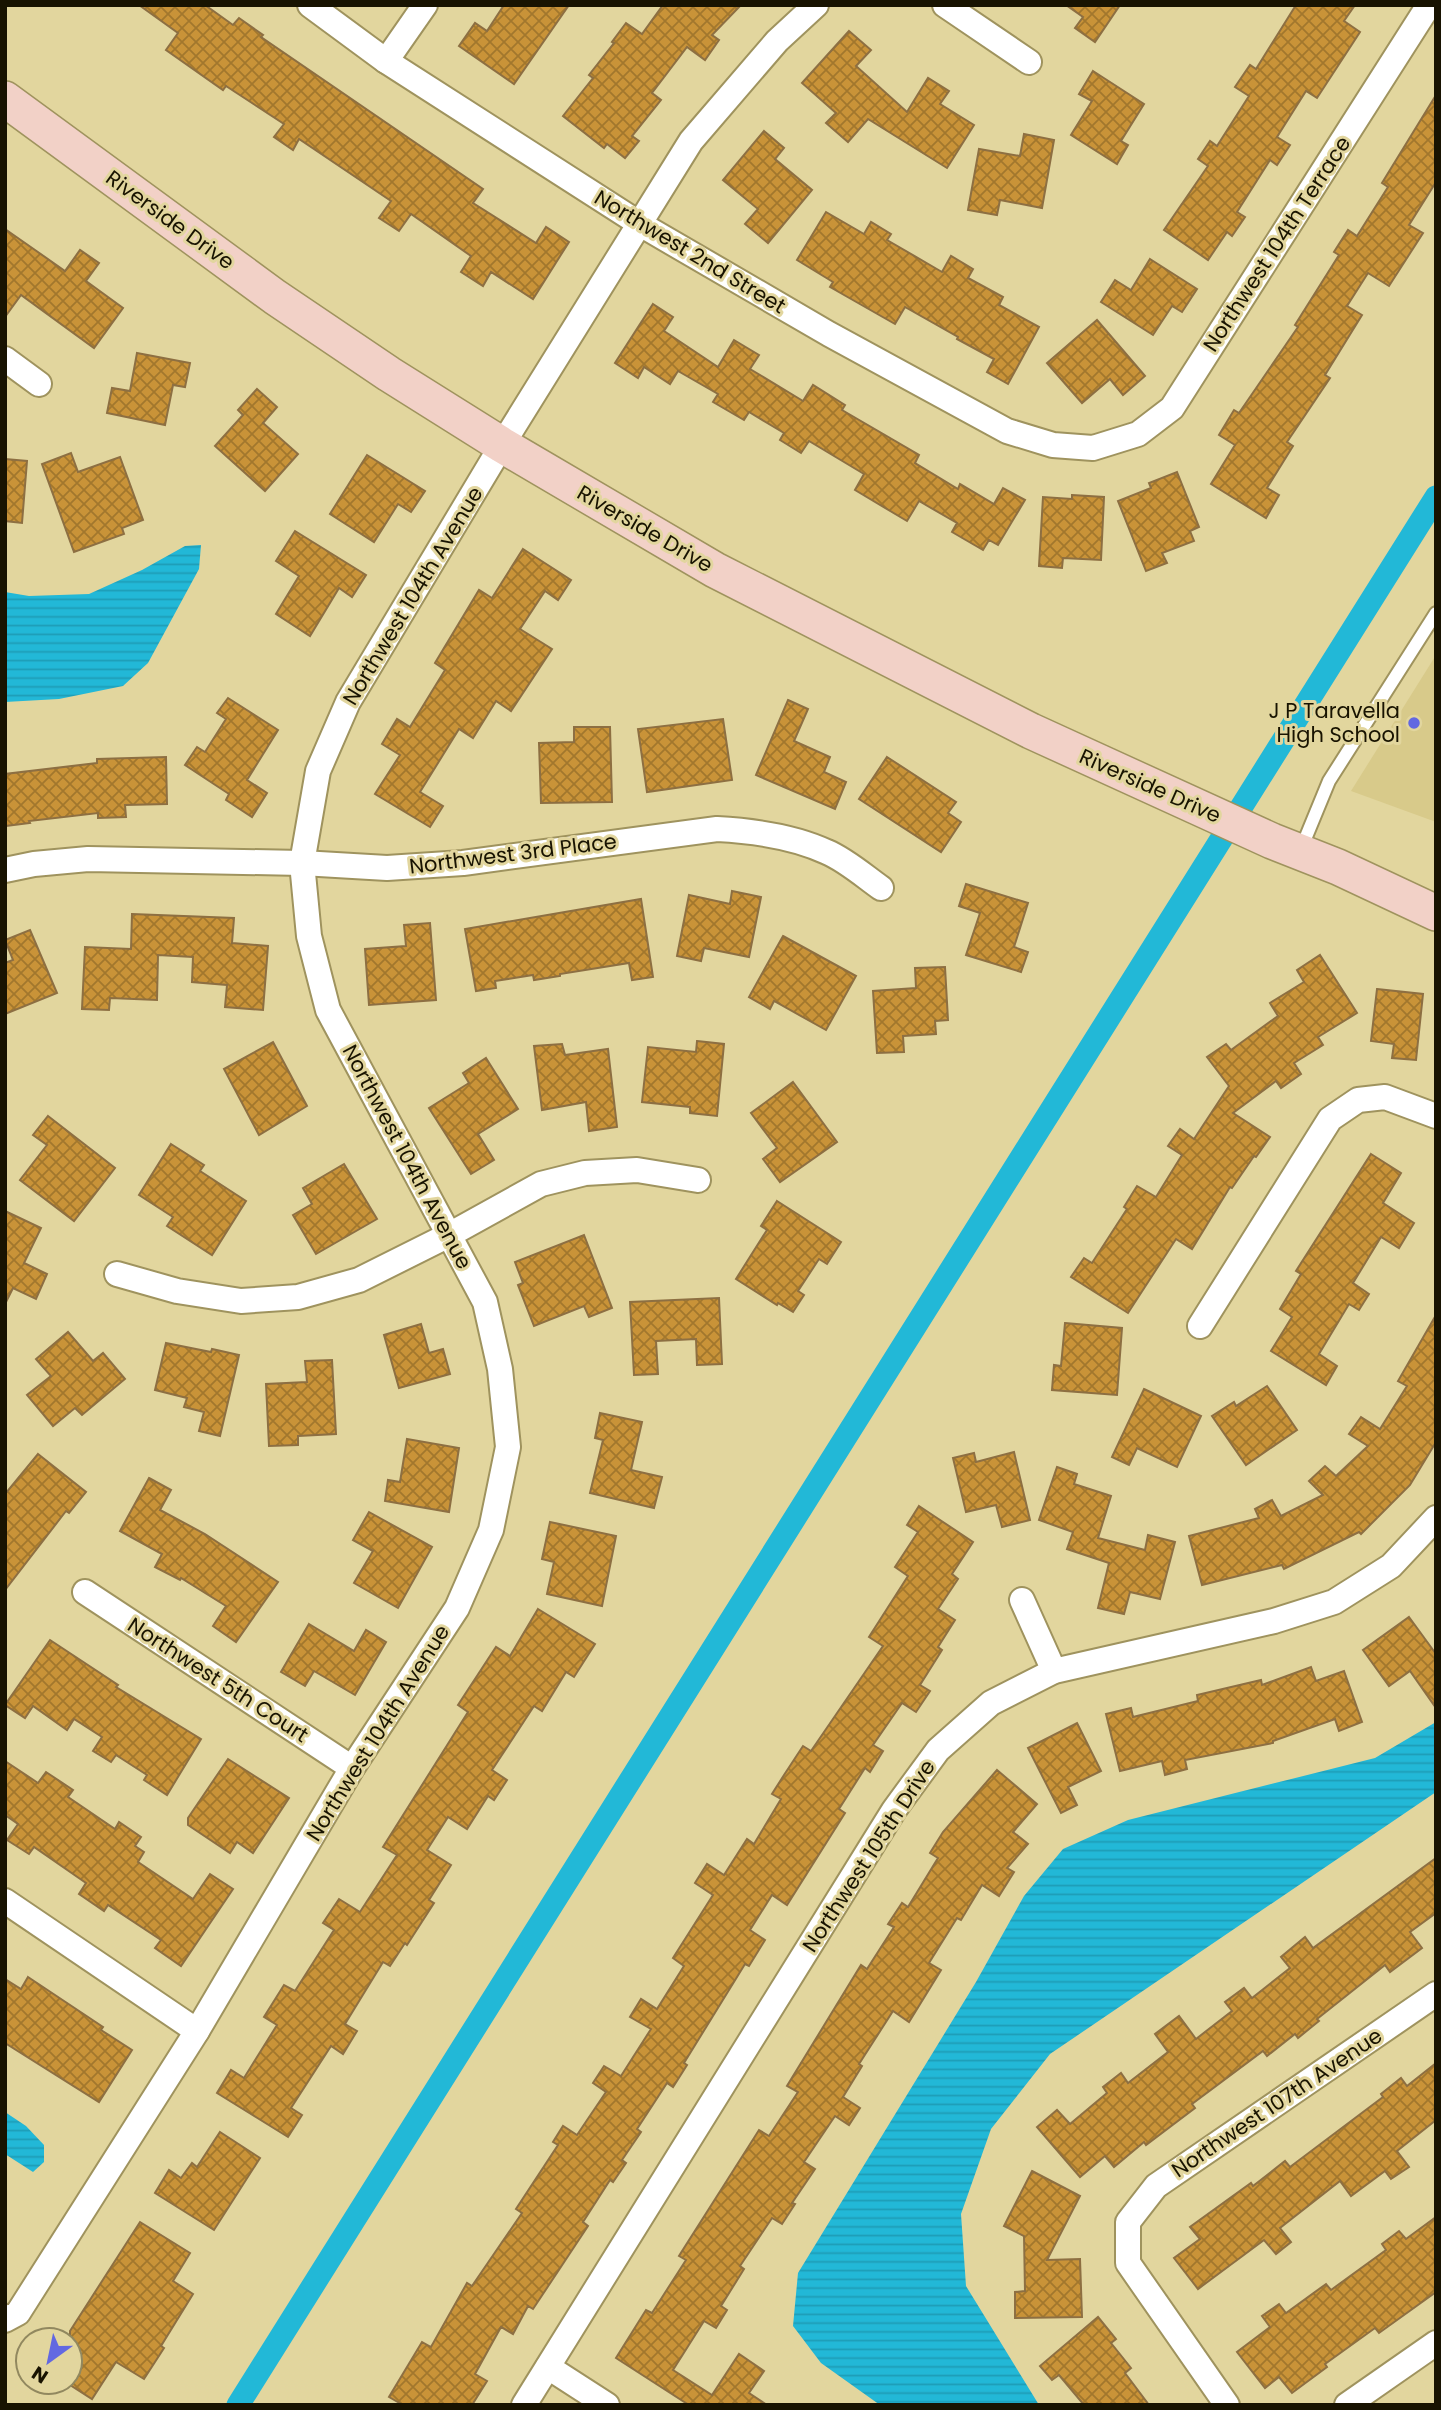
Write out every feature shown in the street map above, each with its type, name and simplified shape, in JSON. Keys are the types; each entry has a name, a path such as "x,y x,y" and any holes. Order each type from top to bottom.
{"street":[{"name":"Northwest 2nd Street","path":"310,5 386,61 640,224 829,334 1007,431 1054,445 1094,448"},
{"path":"386,61 425,5"},
{"name":"Northwest 104th Avenue","path":"5,2320 18,2313 197,2031 352,1768 457,1608 491,1530 508,1447 499,1369 485,1302 327,1010 309,936 302,863 318,771 348,702 502,445 691,141 777,41 816,5"},
{"path":"945,5 1029,62"},
{"name":"Northwest 104th Terrace","path":"1094,448 1138,434 1172,408 1429,5"},
{"name":"Riverside Drive","path":"5,99 275,297 389,374 502,445 715,570 1031,731 1177,799 1338,867 1436,913"},
{"path":"5,359 39,384"},
{"name":"Northwest 3rd Place","path":"5,870 34,863 88,859 302,863 387,868 463,863 717,829 751,830 795,840 829,852 881,888"},
{"name":"Riverside Drive","path":"1338,867 1436,892"},
{"path":"1200,1326 1331,1119 1358,1100 1385,1097 1436,1116"},
{"path":"117,1274 177,1291 241,1301 298,1297 359,1280 449,1235 541,1184 585,1173 637,1170 698,1180"},
{"name":"Northwest 105th Drive","path":"524,2405 894,1811 938,1750 991,1703 1054,1671 1274,1621 1334,1602 1391,1566 1436,1518"},
{"name":"Northwest 5th Court","path":"85,1592 352,1768"},
{"path":"1022,1600 1054,1671"},
{"path":"5,1901 197,2031"},
{"name":"Northwest 107th Avenue","path":"1227,2405 1128,2263 1128,2222 1156,2186 1436,1994"},
{"path":"1347,2405 1436,2343"},
{"path":"548,2367 607,2405"}],"lane":[{"path":"1286,846 1436,613"}],"shaded area":[{"name":"J P Taravella High School","path":"1436,655 1436,822 1351,791"}],"water":[{"path":"201,545 199,569 148,663 123,686 59,699 5,702 5,592 29,596 89,594 142,570 185,546"},
{"path":"1436,1722 1436,1792 1050,2054 991,2129 961,2214 966,2286 1039,2405 880,2405 821,2363 793,2326 798,2273 976,1982 1024,1896 1063,1849 1128,1820 1375,1758"},
{"path":"5,2112 26,2126 44,2145 44,2162 33,2172 5,2154"}],"building":[{"path":"139,5 205,5 233,25 239,18 263,35 261,37 483,189 473,203 536,243 546,227 569,242 533,299 491,272 483,286 461,272 471,256 411,214 399,231 379,218 391,201 299,139 293,150 274,137 284,124 226,86 223,90 166,50 178,33"},
{"path":"504,5 569,5 514,84 459,46 475,23 487,31"},
{"path":"663,5 741,5 712,35 719,40 705,60 687,47 652,93 661,100 632,136 639,141 625,158 607,144 604,148 563,116 593,78 589,75 626,23 642,34"},
{"path":"1066,5 1120,5 1095,42 1075,28 1083,17"},
{"path":"1296,5 1355,5 1344,21 1360,32 1317,98 1306,91 1277,137 1290,145 1277,165 1270,160 1237,212 1245,217 1232,236 1227,232 1208,260 1164,230 1208,166 1198,159 1210,141 1217,146 1249,96 1235,87 1250,65 1256,69"},
{"path":"849,31 871,50 856,66 907,112 928,78 949,91 940,104 974,125 947,168 868,119 848,142 826,123 836,113 802,83"},
{"path":"1093,71 1144,104 1121,141 1128,145 1117,164 1071,135 1092,101 1079,94"},
{"path":"1436,95 1436,182 1409,225 1423,233 1389,286 1368,273 1347,306 1362,315 1325,375 1330,378 1287,442 1293,446 1267,488 1279,495 1266,518 1211,484 1235,445 1219,435 1234,410 1239,413 1298,327 1295,325 1339,255 1334,252 1348,230 1357,236 1388,187 1382,183"},
{"path":"764,131 784,148 775,159 812,190 768,243 745,224 758,209 723,180"},
{"path":"1024,134 1054,140 1042,208 1000,200 997,215 968,210 979,149 1020,156"},
{"path":"826,212 864,234 871,222 891,234 887,240 942,272 951,256 973,269 968,278 1003,297 999,305 1039,327 1008,384 987,372 994,359 957,339 958,337 905,307 895,324 830,287 833,282 797,260"},
{"path":"5,229 65,271 80,250 99,263 86,281 123,308 94,348 21,295 5,317"},
{"path":"1150,259 1197,289 1182,312 1172,306 1153,335 1101,302 1115,280 1131,290"},
{"path":"653,304 673,317 664,331 718,367 734,340 759,355 750,369 803,401 813,385 845,405 842,410 919,455 915,463 958,489 960,484 994,504 1003,488 1025,500 998,545 989,540 983,550 952,532 957,523 919,501 907,521 855,490 864,474 809,441 801,453 780,440 784,433 749,412 744,420 713,402 718,394 678,371 670,384 644,367 638,378 615,363"},
{"path":"1097,320 1145,376 1123,395 1110,379 1082,403 1047,363"},
{"path":"137,353 190,363 185,387 173,385 165,425 107,413 112,388 130,391"},
{"path":"257,389 277,407 263,423 298,454 265,491 215,446 243,415 238,410"},
{"path":"71,453 78,472 120,457 143,520 122,528 124,534 74,552 42,464"},
{"path":"367,455 425,491 411,512 398,504 374,542 330,514"},
{"path":"5,459 27,461 22,523 5,521"},
{"path":"1177,472 1199,527 1190,531 1194,541 1162,553 1167,563 1146,571 1118,501 1151,488 1149,483"},
{"path":"1072,495 1104,497 1101,560 1063,558 1062,568 1039,566 1043,497 1072,499"},
{"path":"295,531 366,575 352,597 339,588 310,636 276,614 299,576 276,561"},
{"path":"523,549 571,580 558,600 545,591 520,629 552,649 511,711 496,701 473,738 459,729 420,792 443,806 430,827 375,794 400,755 382,744 397,719 410,727 445,670 435,663 479,590 492,598"},
{"path":"228,698 278,730 247,780 267,793 252,817 226,800 229,794 185,765 197,747 205,752 226,719 217,713"},
{"path":"788,700 808,709 794,741 830,757 824,772 846,782 835,809 756,775"},
{"path":"723,719 732,780 647,792 638,729"},
{"path":"574,727 610,727 612,802 541,803 539,743 574,742"},
{"path":"166,757 167,804 125,805 126,817 98,818 98,813 5,826 5,774 97,763 97,759"},
{"path":"887,757 956,802 948,813 961,822 941,852 859,799"},
{"path":"966,884 1028,903 1014,947 1028,952 1021,972 966,955 980,913 959,906"},
{"path":"732,891 761,897 749,957 704,948 701,961 677,956 689,895 730,904"},
{"path":"641,899 653,977 632,980 629,963 534,980 533,975 495,981 496,988 476,991 465,929"},
{"path":"132,914 234,918 232,943 268,946 263,1010 225,1007 227,985 192,982 193,957 158,955 157,1000 110,998 109,1010 82,1009 85,947 131,949"},
{"path":"430,923 436,1000 369,1005 365,949 406,946 404,925"},
{"path":"30,930 57,993 5,1014 5,963 13,960 5,940"},
{"path":"783,936 856,976 826,1030 774,1001 770,1009 749,997"},
{"path":"1320,955 1357,1013 1318,1037 1323,1045 1294,1063 1301,1074 1281,1088 1276,1081 1233,1113 1270,1137 1232,1188 1230,1187 1192,1249 1176,1239 1128,1313 1071,1277 1084,1258 1092,1263 1127,1209 1124,1207 1137,1186 1156,1197 1182,1155 1168,1146 1180,1129 1194,1139 1229,1086 1207,1057 1226,1044 1231,1050 1278,1016 1270,1003 1304,982 1297,970"},
{"path":"945,967 948,1020 935,1021 936,1034 903,1036 904,1052 877,1053 873,991 916,988 915,968"},
{"path":"1377,989 1423,994 1416,1060 1392,1058 1394,1044 1371,1041"},
{"path":"697,1041 724,1044 717,1116 690,1113 690,1107 642,1102 648,1047 696,1052"},
{"path":"273,1042 307,1106 259,1135 224,1069"},
{"path":"562,1044 565,1055 608,1049 617,1127 589,1131 586,1102 542,1110 534,1046"},
{"path":"486,1058 518,1109 478,1134 494,1160 471,1174 429,1108 469,1083 463,1073"},
{"path":"793,1082 837,1142 780,1182 763,1159 777,1148 751,1113"},
{"path":"48,1116 115,1168 74,1221 20,1180 47,1145 33,1135"},
{"path":"171,1144 204,1165 200,1171 246,1201 212,1255 167,1226 173,1217 139,1195"},
{"path":"1371,1154 1401,1173 1383,1203 1414,1223 1399,1248 1381,1237 1353,1283 1369,1294 1359,1310 1349,1304 1319,1354 1337,1366 1326,1385 1271,1351 1292,1317 1280,1309 1301,1274 1296,1271"},
{"path":"344,1164 377,1219 316,1254 293,1215 312,1204 303,1188"},
{"path":"777,1201 841,1242 827,1264 819,1259 798,1291 804,1295 793,1312 736,1279 767,1230 761,1226"},
{"path":"5,1211 41,1228 24,1263 47,1274 36,1299 13,1288 5,1304"},
{"path":"584,1235 612,1308 589,1317 584,1306 534,1326 518,1285 523,1283 515,1262"},
{"path":"719,1298 722,1364 697,1365 696,1339 656,1341 658,1374 634,1375 630,1302"},
{"path":"1436,1315 1436,1442 1410,1485 1361,1534 1359,1532 1284,1569 1282,1565 1202,1585 1189,1536 1259,1518 1255,1509 1272,1500 1281,1516 1323,1495 1309,1481 1325,1466 1336,1476 1368,1446 1349,1434 1361,1417 1380,1429 1407,1386 1398,1381"},
{"path":"1065,1323 1122,1328 1117,1395 1052,1390 1054,1365 1061,1366"},
{"path":"421,1324 429,1353 443,1349 450,1374 399,1388 384,1335"},
{"path":"68,1332 93,1361 103,1353 125,1379 82,1415 75,1408 53,1426 27,1395 51,1376 36,1359"},
{"path":"166,1343 239,1355 220,1436 199,1431 204,1412 184,1407 187,1398 155,1390"},
{"path":"332,1360 336,1434 298,1436 298,1445 269,1446 266,1384 307,1382 305,1361"},
{"path":"1267,1386 1297,1430 1246,1465 1212,1416 1234,1402 1236,1406"},
{"path":"1144,1389 1201,1416 1177,1467 1137,1448 1129,1465 1112,1457"},
{"path":"600,1413 642,1422 631,1470 662,1477 654,1508 590,1493 603,1440 595,1438"},
{"path":"407,1439 459,1448 449,1512 385,1501 388,1480 400,1482"},
{"path":"1014,1452 1030,1520 1002,1527 996,1505 966,1512 953,1458 974,1453 976,1462"},
{"path":"38,1454 86,1492 69,1513 66,1511 5,1590 5,1494"},
{"path":"1057,1467 1077,1474 1074,1484 1111,1496 1098,1538 1145,1550 1148,1535 1175,1542 1160,1599 1130,1592 1124,1614 1098,1608 1109,1563 1067,1549 1073,1532 1039,1520"},
{"path":"149,1478 171,1490 160,1510 205,1534 278,1582 236,1642 213,1626 226,1606 181,1578 180,1580 155,1567 162,1554 120,1531"},
{"path":"919,1506 973,1542 952,1574 958,1579 938,1609 955,1620 938,1647 942,1650 920,1685 930,1691 916,1712 902,1703 873,1745 883,1751 870,1772 865,1768 839,1809 845,1813 787,1905 772,1895 750,1930 765,1940 749,1966 745,1964 684,2063 687,2065 673,2087 667,2083 637,2129 641,2132 622,2160 626,2163 613,2182 610,2180 583,2222 588,2226 533,2309 528,2306 513,2334 501,2327 475,2374 487,2381 472,2405 403,2405 389,2397 422,2342 431,2347 467,2283 472,2286 522,2213 516,2209 558,2145 553,2142 563,2126 577,2135 606,2092 593,2083 604,2066 621,2076 651,2029 630,2017 641,1999 657,2009 684,1966 673,1958 713,1895 695,1883 707,1864 724,1875 747,1839 754,1844 781,1799 772,1794 784,1775 803,1746 811,1751 883,1646 869,1637 908,1576 895,1567 918,1532 907,1525"},
{"path":"369,1512 432,1547 398,1608 354,1583 373,1551 353,1540"},
{"path":"550,1522 616,1536 602,1606 547,1594 554,1562 542,1559"},
{"path":"538,1609 595,1644 574,1677 566,1672 542,1711 534,1706 492,1770 507,1780 494,1800 488,1796 467,1829 448,1817 427,1850 451,1865 429,1900 434,1903 390,1966 383,1962 345,2024 357,2031 343,2054 331,2046 291,2108 302,2115 288,2137 217,2093 231,2070 244,2078 277,2025 264,2017 284,1985 295,1991 334,1930 323,1923 339,1899 360,1912 397,1855 383,1847 468,1712 458,1705 496,1647 510,1656"},
{"path":"1409,1617 1436,1654 1436,1708 1410,1671 1389,1686 1363,1650"},
{"path":"309,1624 354,1651 366,1630 386,1642 355,1695 314,1671 305,1686 281,1672"},
{"path":"50,1640 118,1685 116,1687 201,1739 167,1795 144,1780 147,1775 116,1755 111,1762 93,1751 102,1737 74,1719 67,1730 33,1706 25,1718 5,1705"},
{"path":"1311,1667 1316,1681 1344,1671 1362,1722 1339,1731 1335,1719 1273,1743 1185,1760 1187,1769 1165,1775 1162,1761 1120,1771 1106,1714 1131,1708 1133,1717 1198,1701 1197,1695 1261,1680 1262,1685"},
{"path":"1077,1723 1101,1771 1068,1787 1077,1805 1061,1813 1028,1748"},
{"path":"228,1759 289,1798 253,1853 237,1842 230,1853 188,1825 188,1818"},
{"path":"5,1761 38,1783 46,1772 73,1790 68,1797 115,1829 119,1822 141,1837 135,1846 144,1852 138,1862 193,1899 210,1874 233,1889 181,1966 155,1948 161,1940 108,1905 104,1911 79,1894 86,1883 34,1847 29,1854 7,1840 18,1824 5,1815"},
{"path":"997,1770 1037,1804 1013,1832 1028,1844 1007,1868 1014,1872 999,1896 982,1885 961,1920 957,1918 929,1963 941,1970 909,2022 893,2011 859,2064 862,2066 843,2097 860,2108 849,2125 835,2116 804,2162 815,2169 792,2203 795,2204 782,2224 772,2218 740,2266 744,2269 721,2306 727,2310 716,2328 704,2321 673,2370 712,2395 739,2354 764,2371 749,2393 767,2405 689,2405 616,2358 646,2310 652,2313 686,2260 679,2256 759,2130 769,2136 798,2092 787,2086 861,1965 867,1969 894,1927 888,1924 902,1903 908,1907 938,1858 930,1853 943,1832"},
{"path":"1436,1858 1436,1913 1410,1932 1422,1948 1390,1972 1385,1965 1317,2019 1319,2021 1298,2038 1295,2034 1267,2056 1263,2051 1192,2104 1195,2108 1146,2145 1144,2142 1114,2167 1105,2156 1080,2177 1037,2127 1057,2110 1070,2124 1107,2093 1103,2087 1121,2073 1128,2083 1168,2052 1155,2034 1179,2016 1196,2039 1232,2011 1225,2002 1244,1988 1252,1998 1290,1968 1281,1957 1305,1937 1313,1948"},
{"path":"28,1977 103,2027 101,2030 132,2050 99,2102 5,2043 5,1979 21,1989"},
{"path":"1436,2063 1436,2120 1397,2151 1409,2167 1391,2179 1385,2171 1351,2196 1340,2181 1280,2228 1291,2242 1276,2254 1264,2240 1198,2289 1174,2258 1200,2239 1190,2227 1251,2183 1253,2186 1285,2161 1290,2167 1383,2097 1381,2094 1401,2078 1407,2086"},
{"path":"220,2132 260,2158 214,2230 155,2193 169,2170 181,2178 192,2163 197,2167"},
{"path":"1032,2171 1080,2196 1047,2260 1080,2259 1082,2317 1015,2318 1015,2292 1025,2291 1024,2236 1004,2226"},
{"path":"1436,2217 1436,2292 1379,2333 1375,2328 1325,2364 1327,2367 1292,2393 1279,2377 1265,2388 1237,2352 1270,2327 1262,2316 1279,2304 1286,2313 1326,2284 1331,2290 1386,2250 1382,2244 1399,2231 1406,2239"},
{"path":"140,2222 190,2253 173,2281 193,2294 144,2379 116,2362 92,2399 84,2394 84,2326 73,2326"},
{"path":"1098,2317 1116,2339 1111,2343 1131,2368 1125,2373 1149,2405 1084,2405 1059,2375 1052,2380 1040,2366"}],"waterway":[{"path":"238,2405 1436,497"}],"place":[{"name":"J P Taravella High School","path":"1414,723"}]}
